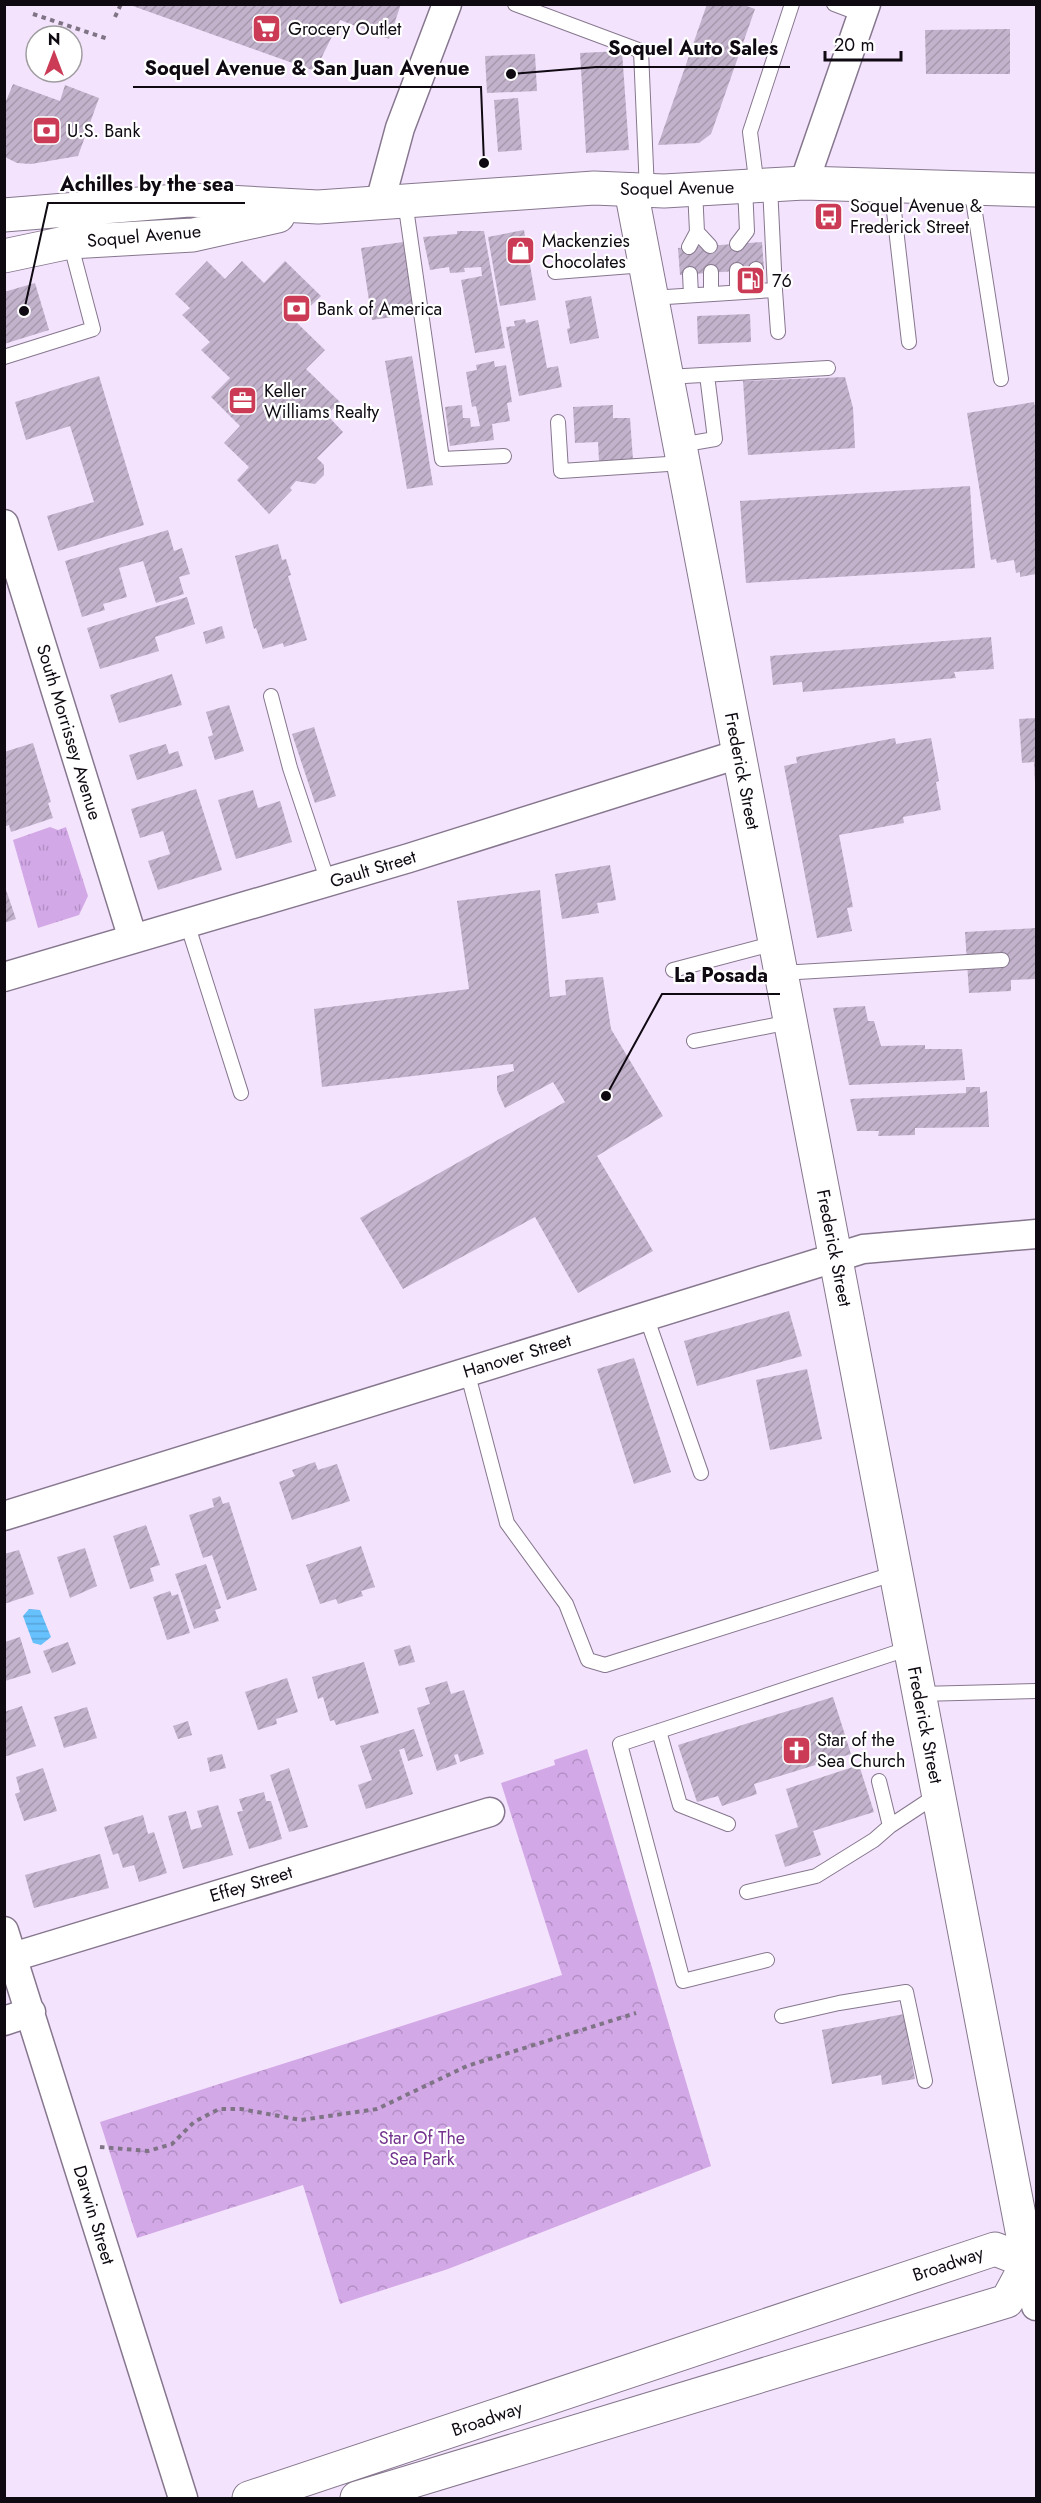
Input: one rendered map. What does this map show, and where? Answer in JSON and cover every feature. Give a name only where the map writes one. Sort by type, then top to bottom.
[{"type":"main road","name":"Soquel Avenue","points":[[4,215],[189,200],[318,207],[594,188],[695,189],[804,183],[1036,190]]},
{"type":"main road","name":"Frederick Street","points":[[639,190],[645,265],[651,298],[1028,2262]]},
{"type":"main road","points":[[4,191],[50,210]]},
{"type":"main road","name":"Soquel Avenue","points":[[4,256],[70,242],[193,235],[318,207]]},
{"type":"main road","name":"Broadway","points":[[249,2499],[995,2249],[1028,2262],[1006,2301],[357,2499]]},
{"type":"street","points":[[392,201],[400,128],[447,4]]},
{"type":"street","points":[[804,183],[864,10]]},
{"type":"street","name":"South Morrissey Avenue","points":[[4,524],[134,939]]},
{"type":"street","name":"Gault Street","points":[[4,977],[328,882],[739,754]]},
{"type":"street","name":"Hanover Street","points":[[4,1516],[836,1257],[875,1247],[1036,1234]]},
{"type":"street","name":"Effey Street","points":[[9,1944],[490,1812]]},
{"type":"street","name":"Darwin Street","points":[[9,1944],[18,2016],[183,2499]]},
{"type":"street","name":"Frederick Street","points":[[1028,2262],[1036,2306]]},
{"type":"lane","points":[[515,4],[641,51],[639,190]]},
{"type":"lane","points":[[778,332],[775,290],[750,132],[792,4]]},
{"type":"lane","points":[[834,4],[864,10]]},
{"type":"lane","points":[[891,185],[909,342]]},
{"type":"lane","points":[[737,244],[747,231],[757,187]]},
{"type":"lane","points":[[971,187],[1001,379]]},
{"type":"lane","points":[[689,248],[697,232],[695,189]]},
{"type":"lane","points":[[392,201],[442,459],[504,456]]},
{"type":"lane","points":[[747,231],[756,242]]},
{"type":"lane","points":[[697,232],[710,246]]},
{"type":"lane","points":[[4,357],[93,329],[70,242]]},
{"type":"lane","points":[[555,272],[645,265]]},
{"type":"lane","points":[[756,269],[757,291]]},
{"type":"lane","points":[[737,270],[737,292]]},
{"type":"lane","points":[[711,272],[711,294]]},
{"type":"lane","points":[[690,274],[691,295]]},
{"type":"lane","points":[[651,298],[775,290]]},
{"type":"lane","points":[[666,377],[828,368]]},
{"type":"lane","points":[[558,422],[561,471],[681,454],[715,439],[707,375]]},
{"type":"lane","points":[[271,696],[290,768],[328,882]]},
{"type":"lane","points":[[187,923],[241,1092]]},
{"type":"lane","points":[[673,970],[778,958],[1002,960]]},
{"type":"lane","points":[[694,1041],[790,1022]]},
{"type":"lane","points":[[645,1316],[701,1473]]},
{"type":"lane","points":[[467,1371],[507,1523],[566,1604],[588,1660],[604,1665],[896,1573]]},
{"type":"lane","points":[[767,1960],[683,1982],[620,1744],[910,1648]]},
{"type":"lane","points":[[919,1694],[1036,1691]]},
{"type":"lane","points":[[659,1731],[680,1805],[728,1824]]},
{"type":"lane","points":[[879,1781],[890,1826]]},
{"type":"lane","points":[[747,1892],[816,1876],[874,1840],[890,1826],[938,1794]]},
{"type":"lane","points":[[782,2016],[839,2002],[906,1992],[925,2081]]},
{"type":"path","points":[[115,17],[121,4]]},
{"type":"path","points":[[33,14],[108,39]]},
{"type":"path","points":[[97,2147],[148,2151],[172,2144],[194,2122],[219,2109],[241,2109],[301,2120],[377,2109],[467,2066],[636,2013]]},
{"type":"green space","points":[[50,827],[58,830],[66,827],[88,896],[79,915],[38,928],[13,840]]},
{"type":"green space","name":"Star Of The Sea Park","points":[[587,1749],[711,2166],[448,2269],[340,2304],[303,2185],[137,2238],[100,2122],[562,1975],[501,1783],[555,1765],[554,1760]]},
{"type":"water","points":[[29,1609],[40,1610],[51,1637],[41,1645],[33,1643],[23,1616]]},
{"type":"building","name":"Grocery Outlet","points":[[401,4],[389,39],[340,20],[315,71],[130,5]]},
{"type":"building","points":[[707,4],[741,4],[755,9],[711,134],[699,143],[658,145]]},
{"type":"building","points":[[1010,29],[1010,74],[926,74],[925,30]]},
{"type":"building","points":[[622,51],[629,150],[586,153],[580,53]]},
{"type":"building","points":[[535,54],[537,91],[487,93],[485,56]]},
{"type":"building","name":"U.S. Bank","points":[[13,84],[60,101],[65,85],[99,98],[78,156],[31,164],[17,163],[4,156],[4,106]]},
{"type":"building","points":[[518,98],[522,150],[498,152],[494,100]]},
{"type":"building","points":[[524,230],[536,300],[500,306],[488,237]]},
{"type":"building","points":[[457,231],[484,231],[505,348],[475,353],[461,280],[482,276],[481,267],[464,268],[465,272],[450,273],[449,267],[430,270],[423,237],[457,234]]},
{"type":"building","points":[[403,242],[414,314],[372,320],[361,248]]},
{"type":"building","points":[[762,242],[764,269],[680,275],[678,248]]},
{"type":"building","points":[[207,261],[225,279],[242,261],[264,283],[285,261],[321,296],[295,321],[325,350],[306,369],[340,402],[327,415],[343,432],[317,458],[324,465],[324,475],[315,484],[296,481],[290,488],[292,490],[269,514],[237,480],[249,467],[224,443],[240,426],[211,397],[230,378],[201,350],[210,342],[182,315],[190,308],[175,294]]},
{"type":"building","points":[[35,283],[49,330],[4,344],[4,292]]},
{"type":"building","points":[[591,296],[599,338],[570,344],[567,329],[570,328],[565,301]]},
{"type":"building","points":[[750,314],[751,342],[698,344],[697,316]]},
{"type":"building","points":[[525,319],[526,323],[538,320],[547,368],[558,366],[562,387],[519,396],[506,327],[515,326],[514,321]]},
{"type":"building","points":[[412,356],[433,485],[407,489],[385,361]]},
{"type":"building","points":[[494,361],[495,367],[506,365],[512,402],[507,403],[510,421],[492,424],[494,440],[450,446],[445,407],[462,405],[463,418],[470,418],[471,427],[480,426],[476,406],[472,407],[466,372],[477,370],[476,365]]},
{"type":"building","points":[[99,376],[144,525],[58,551],[47,516],[94,502],[70,426],[26,440],[15,402]]},
{"type":"building","points":[[845,377],[853,408],[855,448],[748,455],[743,381]]},
{"type":"building","points":[[1034,402],[1036,407],[1036,574],[1020,577],[1020,572],[1016,573],[1014,560],[997,563],[996,559],[991,560],[967,413]]},
{"type":"building","points":[[613,405],[613,418],[630,418],[633,460],[599,461],[598,442],[575,443],[573,407]]},
{"type":"building","points":[[970,486],[975,568],[746,583],[740,501]]},
{"type":"building","points":[[168,530],[174,551],[182,548],[190,574],[179,577],[184,594],[156,603],[143,561],[119,568],[127,597],[103,604],[105,610],[82,617],[65,561]]},
{"type":"building","points":[[278,544],[282,560],[286,559],[291,575],[288,576],[307,640],[284,647],[283,643],[263,649],[256,628],[254,629],[235,556]]},
{"type":"building","points":[[187,597],[195,624],[155,637],[159,651],[100,669],[87,628]]},
{"type":"building","points":[[222,626],[225,638],[206,644],[203,632]]},
{"type":"building","points":[[991,637],[994,669],[954,672],[956,678],[803,692],[802,682],[773,685],[770,656]]},
{"type":"building","points":[[172,674],[182,705],[119,723],[110,695]]},
{"type":"building","points":[[229,705],[244,751],[215,760],[208,737],[213,735],[206,712]]},
{"type":"building","points":[[1036,718],[1035,783],[1034,762],[1022,763],[1019,719]]},
{"type":"building","points":[[314,727],[336,796],[315,803],[292,734]]},
{"type":"building","points":[[895,738],[896,744],[931,738],[939,781],[936,782],[941,810],[903,817],[904,823],[839,835],[853,907],[847,908],[852,931],[817,938],[784,766],[797,763],[796,757]]},
{"type":"building","points":[[33,743],[51,802],[48,803],[53,818],[11,832],[9,825],[4,827],[4,752]]},
{"type":"building","points":[[166,744],[169,754],[178,751],[183,766],[137,780],[129,755]]},
{"type":"building","points":[[196,789],[222,870],[158,890],[148,861],[170,854],[163,831],[140,838],[131,809]]},
{"type":"building","points":[[253,790],[258,808],[280,801],[292,842],[236,859],[218,800]]},
{"type":"building","points":[[610,865],[616,900],[597,903],[599,913],[562,919],[555,874]]},
{"type":"building","points":[[4,884],[16,919],[4,923]]},
{"type":"building","points":[[540,890],[550,997],[566,995],[565,980],[603,977],[611,1029],[663,1116],[597,1156],[653,1251],[578,1293],[535,1217],[403,1289],[360,1218],[565,1102],[553,1082],[505,1108],[497,1090],[497,1076],[514,1071],[513,1064],[322,1087],[314,1009],[469,989],[457,901]]},
{"type":"building","points":[[1036,928],[1036,979],[1011,980],[1011,991],[969,993],[965,932]]},
{"type":"building","points":[[865,1006],[868,1021],[874,1021],[881,1046],[925,1045],[925,1049],[962,1049],[965,1080],[849,1085],[833,1008]]},
{"type":"building","points":[[966,1087],[980,1087],[980,1093],[987,1091],[989,1127],[915,1128],[915,1135],[878,1136],[879,1131],[857,1131],[850,1099],[966,1093]]},
{"type":"building","points":[[789,1311],[802,1356],[697,1386],[684,1341]]},
{"type":"building","points":[[634,1358],[671,1472],[634,1484],[597,1369]]},
{"type":"building","points":[[807,1369],[822,1439],[770,1450],[756,1380]]},
{"type":"building","points":[[315,1462],[318,1470],[337,1464],[350,1501],[292,1520],[279,1482],[295,1476],[292,1470]]},
{"type":"building","points":[[220,1496],[223,1504],[229,1502],[257,1590],[227,1600],[212,1555],[203,1558],[189,1515],[214,1507],[212,1499]]},
{"type":"building","points":[[146,1525],[160,1565],[150,1568],[154,1581],[130,1589],[113,1536]]},
{"type":"building","points":[[361,1546],[375,1587],[361,1591],[363,1596],[338,1604],[336,1599],[320,1604],[306,1565]]},
{"type":"building","points":[[85,1548],[97,1586],[70,1598],[57,1557]]},
{"type":"building","points":[[19,1550],[34,1594],[4,1604],[4,1554]]},
{"type":"building","points":[[206,1564],[221,1608],[215,1610],[219,1621],[194,1629],[175,1574]]},
{"type":"building","points":[[170,1591],[172,1596],[178,1594],[190,1633],[167,1640],[153,1597]]},
{"type":"building","points":[[20,1637],[31,1673],[5,1681],[5,1642]]},
{"type":"building","points":[[68,1642],[76,1664],[52,1673],[43,1651]]},
{"type":"building","points":[[410,1645],[415,1662],[399,1666],[394,1650]]},
{"type":"building","points":[[364,1662],[379,1713],[336,1725],[334,1720],[330,1721],[323,1697],[318,1699],[312,1677]]},
{"type":"building","points":[[287,1678],[298,1712],[276,1719],[277,1724],[258,1730],[245,1692]]},
{"type":"building","points":[[447,1681],[451,1694],[464,1690],[484,1754],[460,1762],[458,1754],[454,1755],[457,1764],[437,1771],[417,1708],[430,1704],[425,1688]]},
{"type":"building","points":[[833,1697],[851,1754],[754,1784],[757,1794],[722,1806],[718,1796],[697,1802],[678,1745]]},
{"type":"building","points":[[22,1706],[36,1746],[4,1757],[4,1712]]},
{"type":"building","points":[[87,1707],[97,1738],[64,1748],[54,1717]]},
{"type":"building","points":[[188,1721],[192,1735],[178,1739],[173,1726]]},
{"type":"building","points":[[414,1729],[423,1756],[408,1761],[404,1748],[399,1750],[413,1794],[366,1809],[358,1785],[372,1780],[360,1746]]},
{"type":"building","points":[[222,1754],[226,1768],[210,1772],[207,1758]]},
{"type":"building","points":[[859,1765],[874,1812],[813,1831],[821,1855],[785,1867],[775,1835],[798,1827],[786,1789]]},
{"type":"building","points":[[43,1768],[57,1811],[24,1821],[15,1794],[20,1792],[16,1777]]},
{"type":"building","points":[[289,1768],[308,1827],[289,1832],[270,1775]]},
{"type":"building","points":[[264,1792],[266,1801],[271,1801],[282,1839],[249,1849],[237,1812],[243,1811],[239,1799]]},
{"type":"building","points":[[218,1805],[233,1855],[183,1869],[168,1816],[186,1811],[191,1830],[202,1827],[197,1811]]},
{"type":"building","points":[[143,1815],[148,1834],[154,1832],[167,1873],[139,1882],[134,1865],[123,1868],[118,1853],[113,1855],[104,1827]]},
{"type":"building","points":[[100,1854],[109,1888],[34,1908],[25,1875]]},
{"type":"building","points":[[904,2014],[915,2079],[882,2085],[881,2075],[832,2084],[822,2030]]},
{"type":"place","name":"Grocery Outlet","points":[[267,29]]},
{"type":"place","name":"Soquel Auto Sales","points":[[511,74]]},
{"type":"place","name":"U.S. Bank","points":[[46,131]]},
{"type":"place","name":"Soquel Avenue & San Juan Avenue","points":[[484,163]]},
{"type":"place","name":"Soquel Avenue & Frederick Street","points":[[829,216]]},
{"type":"place","name":"Mackenzies Chocolates","points":[[521,251]]},
{"type":"place","name":"76","points":[[751,281]]},
{"type":"place","name":"Bank of America","points":[[296,309]]},
{"type":"place","name":"Achilles by the sea","points":[[24,311]]},
{"type":"place","name":"Keller Williams Realty","points":[[243,401]]},
{"type":"place","name":"La Posada","points":[[606,1096]]},
{"type":"place","name":"Star of the Sea Church","points":[[796,1750]]}]
